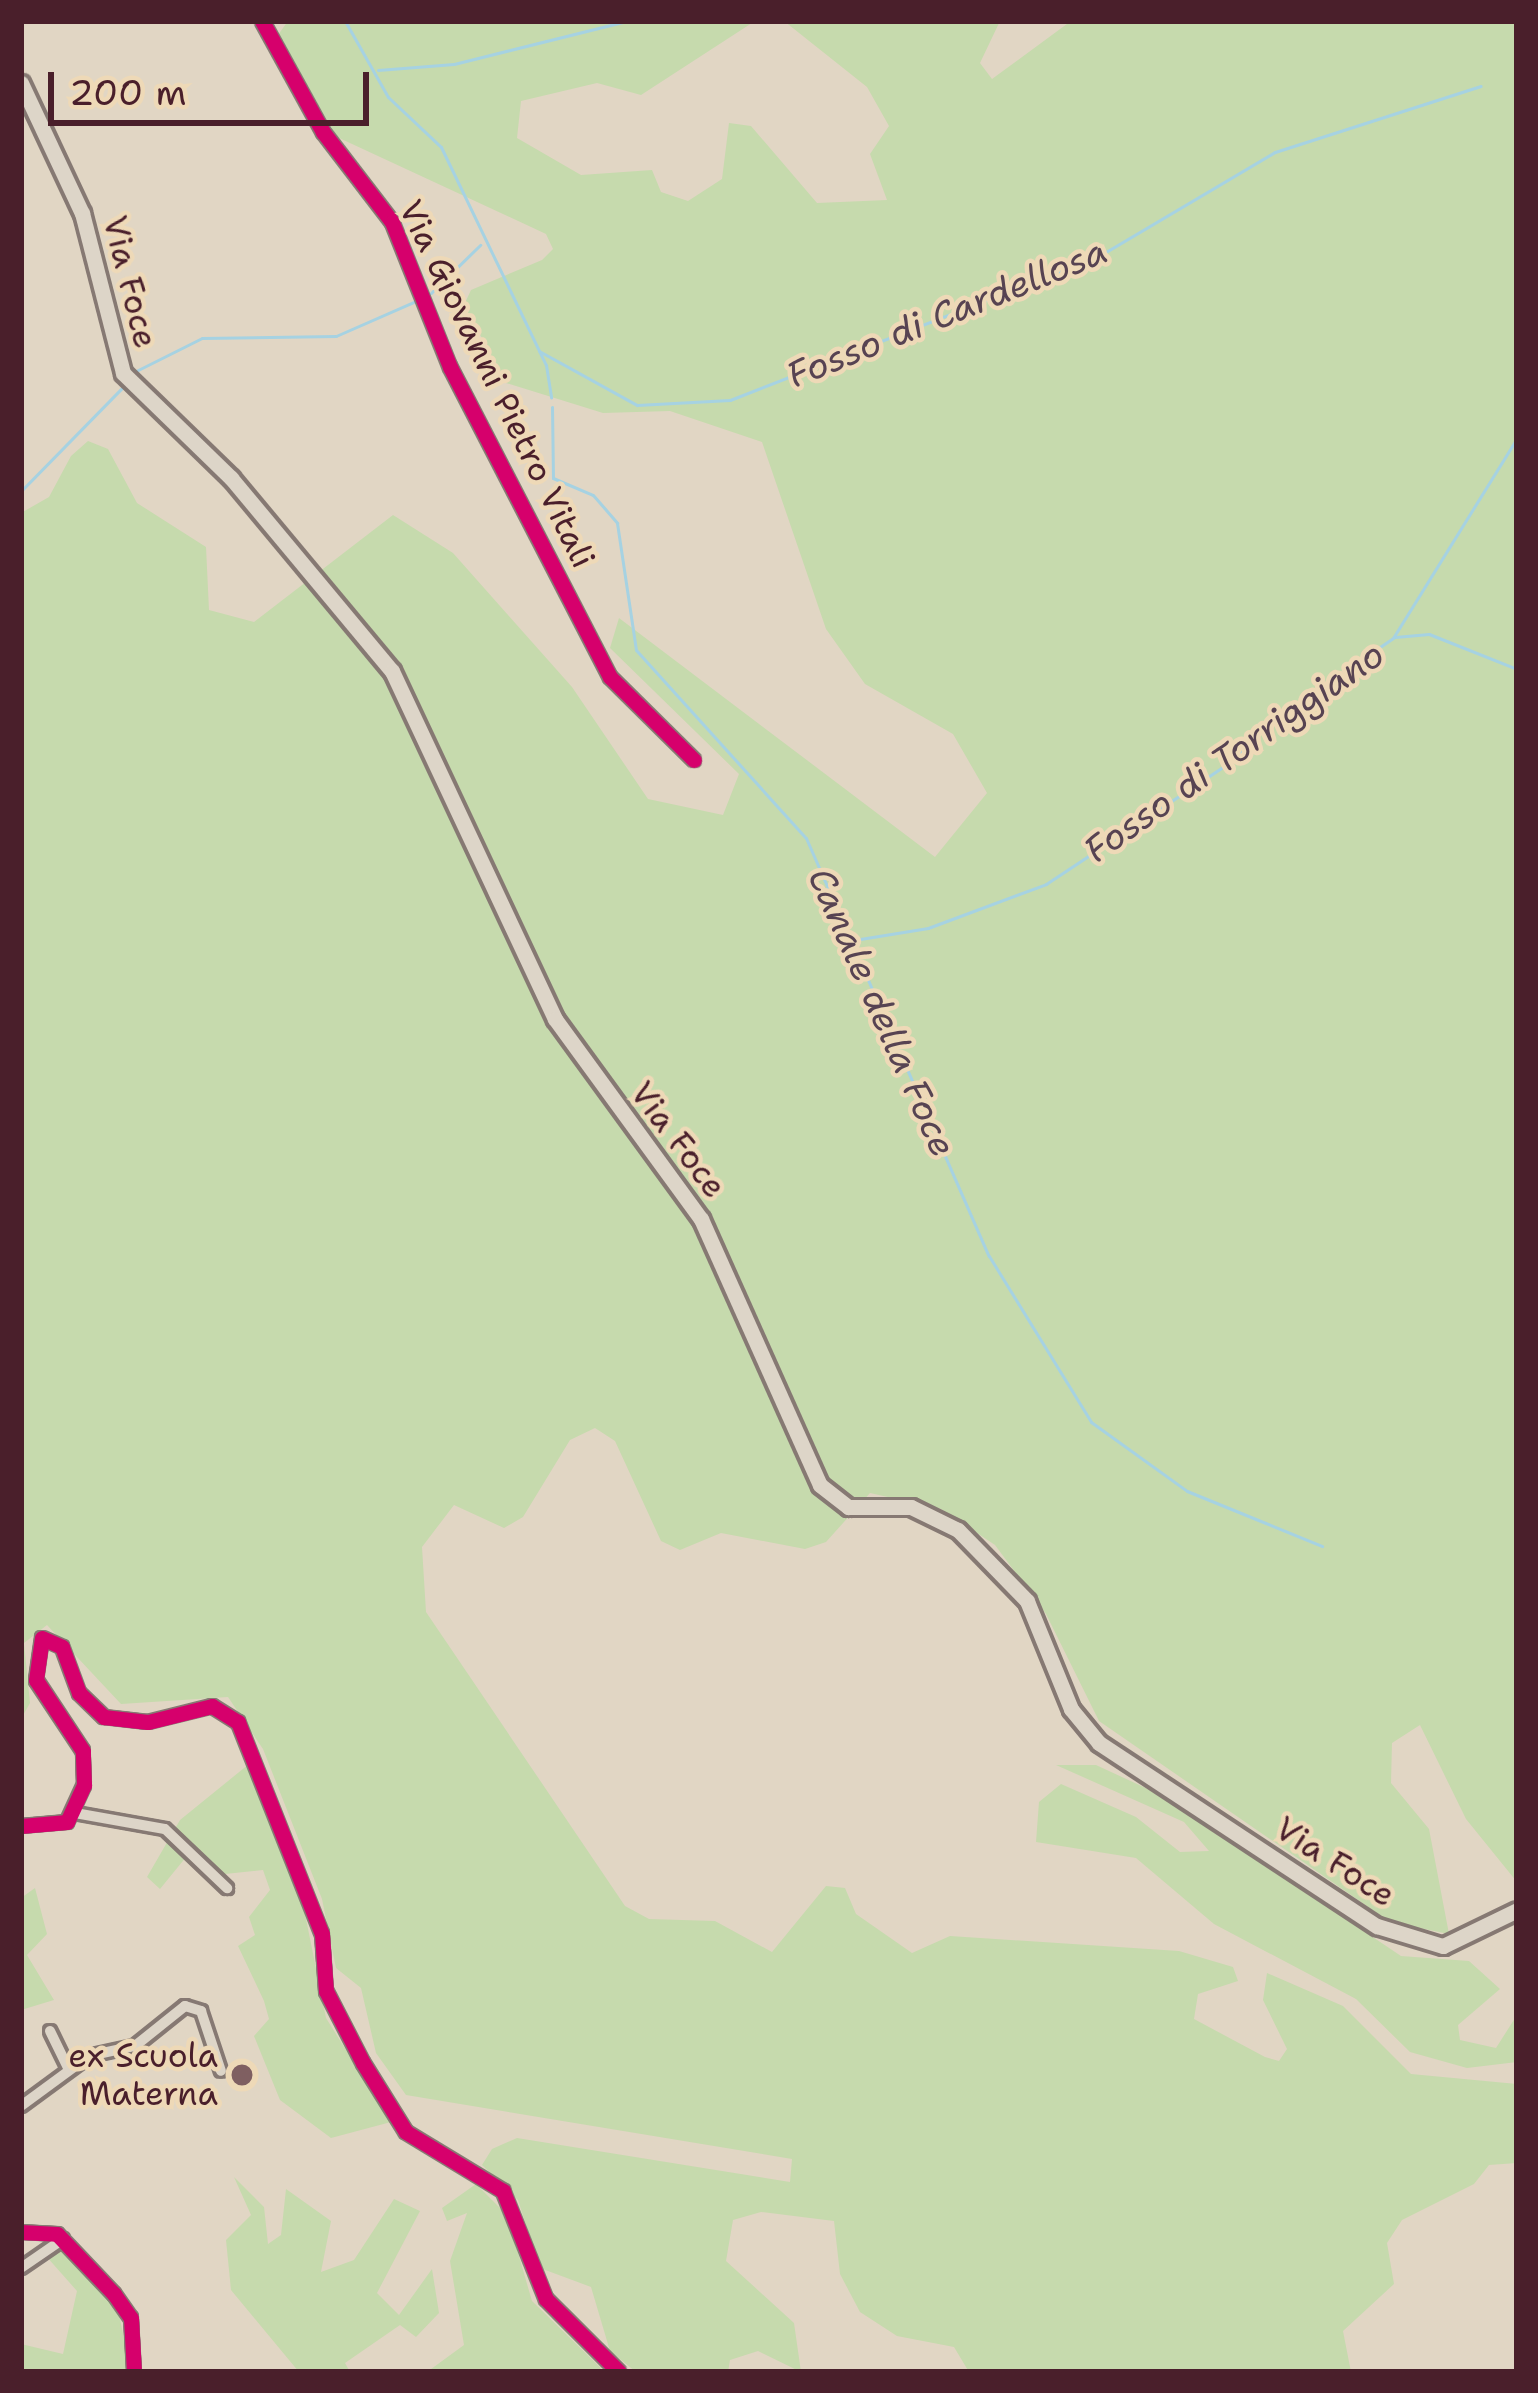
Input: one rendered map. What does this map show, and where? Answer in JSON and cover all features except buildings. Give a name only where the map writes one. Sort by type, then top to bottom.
[{"type":"main road","name":"Via Foce","points":[[21,83],[82,213],[123,373],[231,478],[392,670],[555,1019],[701,1219],[820,1485],[848,1507],[911,1507],[958,1530],[1027,1601],[1071,1709],[1099,1743],[1377,1926],[1443,1946],[1517,1910]]},
{"type":"street","name":"Via Giovanni Pietro Vitali","points":[[262,21],[323,132],[392,222],[450,368],[610,677],[694,760]]},
{"type":"street","points":[[21,1826],[57,1829],[75,1813],[86,1762],[43,1700],[35,1641],[62,1647],[80,1693],[104,1717],[148,1722],[212,1706],[238,1722],[322,1934],[326,1991],[363,2063],[406,2132],[503,2192],[546,2299],[619,2372]]},
{"type":"street","points":[[75,1813],[165,1829],[226,1888]]},
{"type":"street","points":[[21,2106],[69,2070],[135,2046],[159,2019],[194,2005],[221,2071]]},
{"type":"street","points":[[50,2030],[69,2070]]},
{"type":"street","points":[[21,2232],[63,2239],[130,2318],[134,2372]]},
{"type":"street","points":[[21,2268],[63,2239]]},
{"type":"green space","points":[[288,21],[755,21],[641,95],[597,83],[521,101],[517,138],[581,175],[652,170],[661,192],[688,201],[722,179],[729,123],[751,126],[817,203],[887,200],[870,154],[889,126],[867,87],[784,21],[1000,21],[980,63],[992,79],[1071,21],[1517,21],[1517,1882],[1466,1819],[1420,1725],[1392,1743],[1391,1783],[1429,1829],[1449,1934],[1390,1922],[1099,1721],[1046,1614],[995,1545],[941,1509],[870,1493],[826,1542],[805,1549],[721,1533],[680,1550],[661,1541],[615,1441],[595,1428],[570,1440],[523,1517],[504,1528],[454,1505],[422,1547],[426,1612],[625,1906],[649,1919],[715,1921],[772,1952],[826,1886],[845,1888],[856,1914],[912,1953],[950,1936],[1179,1951],[1233,1967],[1238,1981],[1198,1994],[1194,2019],[1265,2057],[1279,2061],[1287,2049],[1263,2000],[1267,1973],[1343,2006],[1411,2074],[1517,2084],[1517,2163],[1489,2165],[1474,2184],[1402,2220],[1387,2243],[1394,2284],[1343,2331],[1351,2372],[969,2372],[954,2347],[897,2336],[860,2312],[840,2274],[834,2221],[761,2212],[733,2220],[726,2261],[794,2323],[801,2372],[758,2351],[730,2360],[728,2372],[636,2372],[610,2351],[591,2287],[540,2268],[518,2200],[482,2165],[492,2149],[517,2138],[790,2182],[792,2159],[406,2095],[376,2053],[361,1988],[336,1968],[322,1899],[263,1749],[228,1697],[121,1704],[47,1625],[24,1643],[30,1703],[21,1719],[21,513],[49,497],[71,456],[88,441],[108,449],[137,503],[206,547],[209,610],[254,622],[393,515],[453,553],[572,687],[648,799],[723,815],[739,774],[610,648],[619,618],[935,857],[987,793],[953,734],[865,684],[826,629],[762,442],[670,411],[603,413],[506,383],[464,305],[471,290],[542,260],[553,249],[546,234],[337,137],[278,35]]},
{"type":"green space","points":[[249,1764],[301,1894],[326,2018],[391,2122],[331,2138],[280,2100],[254,2036],[269,2019],[238,1946],[255,1935],[249,1917],[270,1890],[263,1870],[225,1874],[191,1851],[160,1889],[147,1877],[180,1820]]},
{"type":"green space","points":[[1056,1765],[1096,1765],[1163,1796],[1401,1956],[1469,1961],[1500,1989],[1458,2025],[1460,2040],[1496,2048],[1517,2015],[1517,2062],[1467,2068],[1410,2052],[1356,1999],[1214,1924],[1136,1858],[1036,1842],[1039,1802],[1061,1784],[1136,1817],[1180,1852],[1209,1851],[1184,1822]]},
{"type":"green space","points":[[35,1888],[47,1934],[27,1955],[54,2000],[21,2010],[21,1898]]},
{"type":"green space","points":[[234,2177],[264,2207],[268,2244],[281,2235],[286,2189],[331,2221],[321,2272],[354,2260],[394,2199],[420,2211],[377,2293],[399,2315],[432,2269],[439,2313],[416,2337],[400,2325],[345,2363],[350,2372],[299,2372],[231,2290],[226,2240],[251,2215]]},
{"type":"green space","points":[[476,2184],[507,2215],[532,2301],[605,2372],[427,2372],[464,2345],[450,2261],[467,2213],[447,2221],[442,2208]]},
{"type":"green space","points":[[64,2244],[116,2300],[131,2372],[21,2372],[21,2344],[63,2354],[77,2291],[46,2256]]},
{"type":"waterway","name":"Canale della Foce","points":[[345,21],[388,97],[441,147],[546,365],[551,398]]},
{"type":"waterway","points":[[378,70],[454,64],[627,21]]},
{"type":"waterway","name":"Fosso di Cardellosa","points":[[539,351],[637,405],[730,400],[1099,256],[1275,152],[1481,86]]},
{"type":"waterway","points":[[431,293],[480,245]]},
{"type":"waterway","points":[[134,372],[202,338],[336,336],[414,302]]},
{"type":"waterway","points":[[21,491],[122,388]]},
{"type":"waterway","name":"Canale della Foce","points":[[552,407],[553,478],[593,495],[617,523],[636,650],[806,838],[989,1256],[1091,1422],[1187,1491],[1322,1546]]},
{"type":"waterway","name":"Fosso di Torriggiano","points":[[854,940],[928,928],[1046,884],[1235,759],[1266,725],[1393,638],[1517,438]]},
{"type":"waterway","points":[[1395,637],[1429,634],[1517,669]]},
{"type":"cycle path","points":[[262,21],[323,132],[392,222],[450,367],[610,677],[694,760]]},
{"type":"cycle path","points":[[21,1826],[67,1822],[84,1785],[83,1751],[36,1680],[42,1638],[62,1647],[79,1693],[104,1717],[148,1722],[212,1706],[238,1722],[322,1934],[326,1991],[363,2063],[406,2132],[503,2191],[546,2299],[619,2372]]},
{"type":"cycle path","points":[[21,2232],[57,2234],[114,2294],[131,2318],[134,2372]]},
{"type":"place","name":"ex Scuola Materna","points":[[242,2075]]}]
